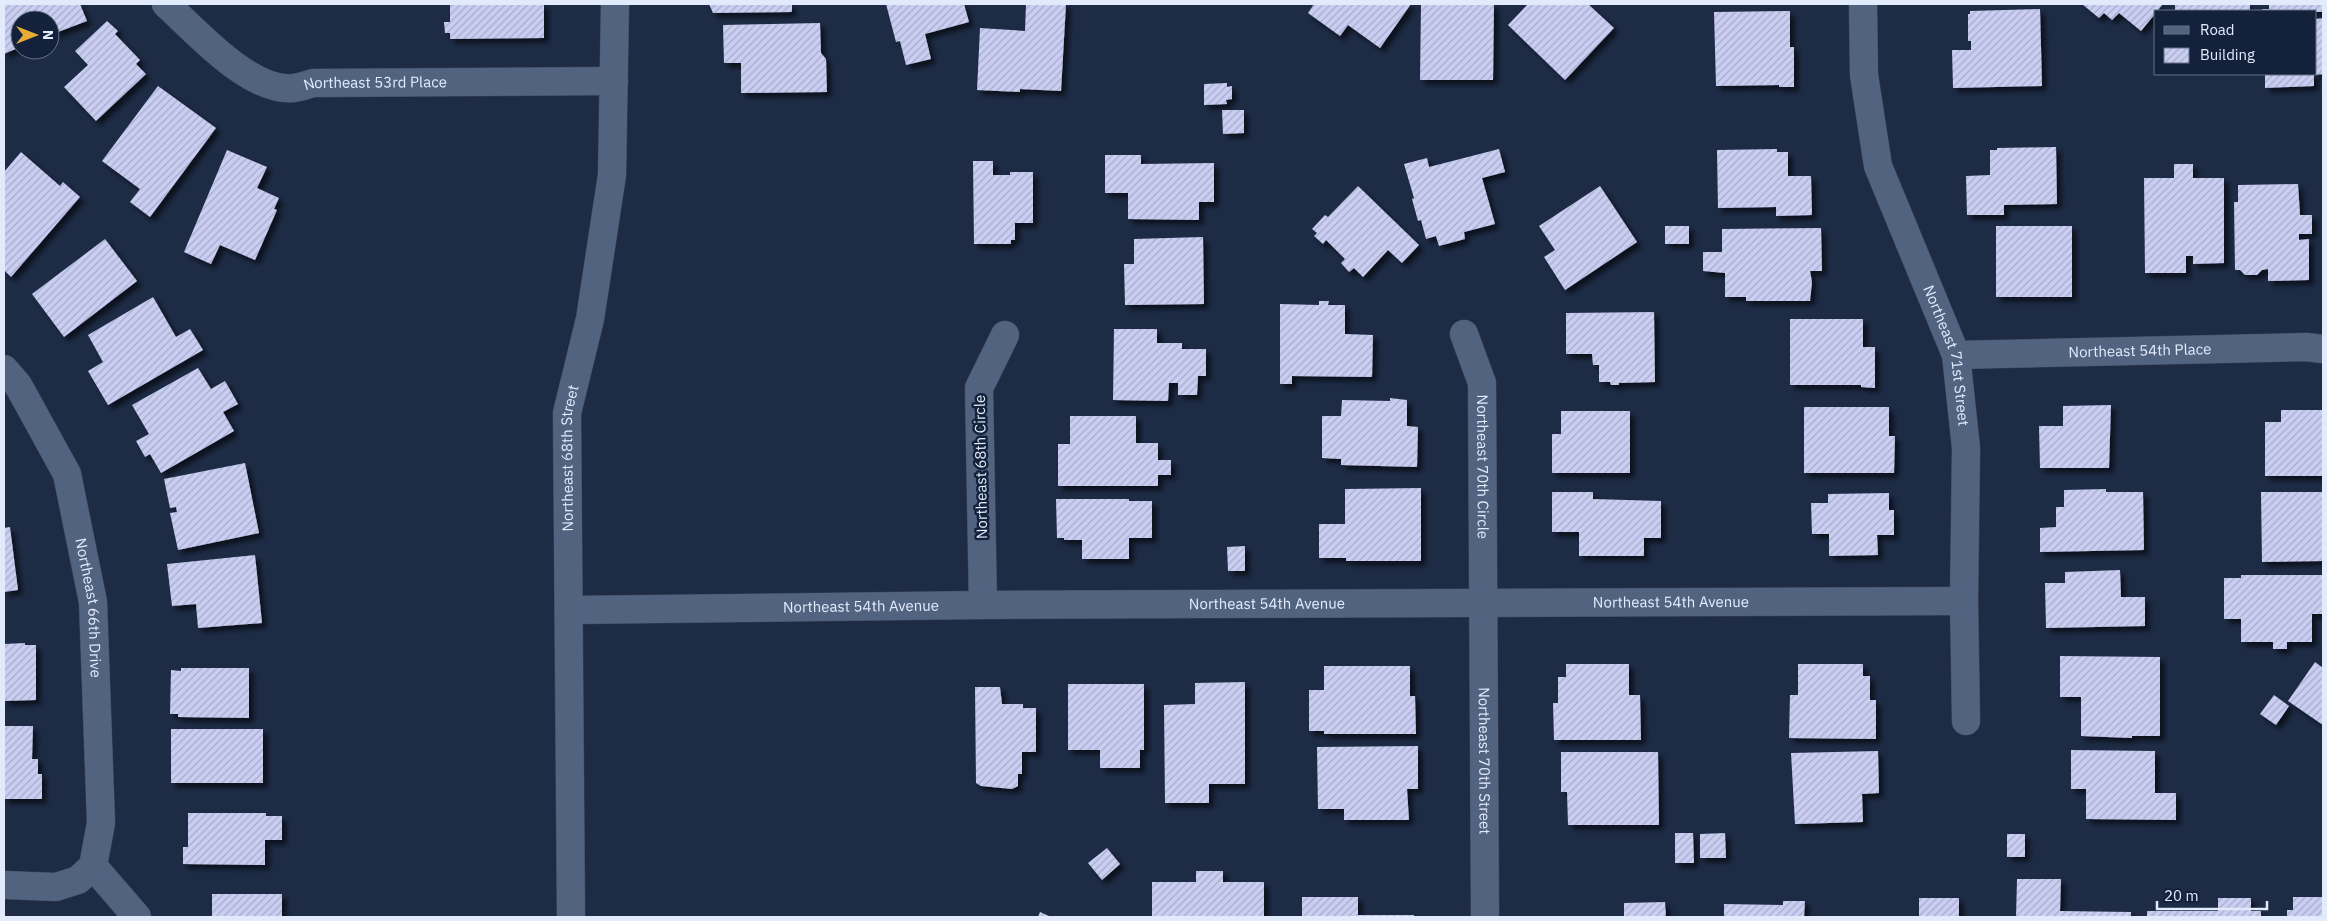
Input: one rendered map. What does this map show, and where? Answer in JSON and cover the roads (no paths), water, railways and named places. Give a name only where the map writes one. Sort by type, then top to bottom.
[{"type":"street","name":"Northeast 53rd Place","points":[[166,4],[234,67],[268,84],[293,88],[313,83],[614,81]]},
{"type":"street","name":"Northeast 68th Street","points":[[571,917],[567,413],[590,319],[612,175],[615,4]]},
{"type":"street","name":"Northeast 71st Street","points":[[1863,4],[1864,75],[1878,166],[1956,355],[1966,448],[1964,601],[1966,721]]},
{"type":"street","name":"Northeast 70th Circle","points":[[1464,334],[1482,383],[1482,603]]},
{"type":"street","name":"Northeast 68th Circle","points":[[983,605],[979,388],[1005,336]]},
{"type":"street","name":"Northeast 54th Place","points":[[1956,355],[2306,347],[2323,349]]},
{"type":"street","name":"Northeast 66th Drive","points":[[4,369],[18,385],[67,474],[93,602],[101,823],[93,866]]},
{"type":"street","name":"Northeast 54th Avenue","points":[[569,610],[983,605],[1964,601]]},
{"type":"street","name":"Northeast 70th Street","points":[[1482,603],[1484,917]]},
{"type":"street","points":[[4,885],[56,887],[78,880],[93,866],[137,917]]}]
